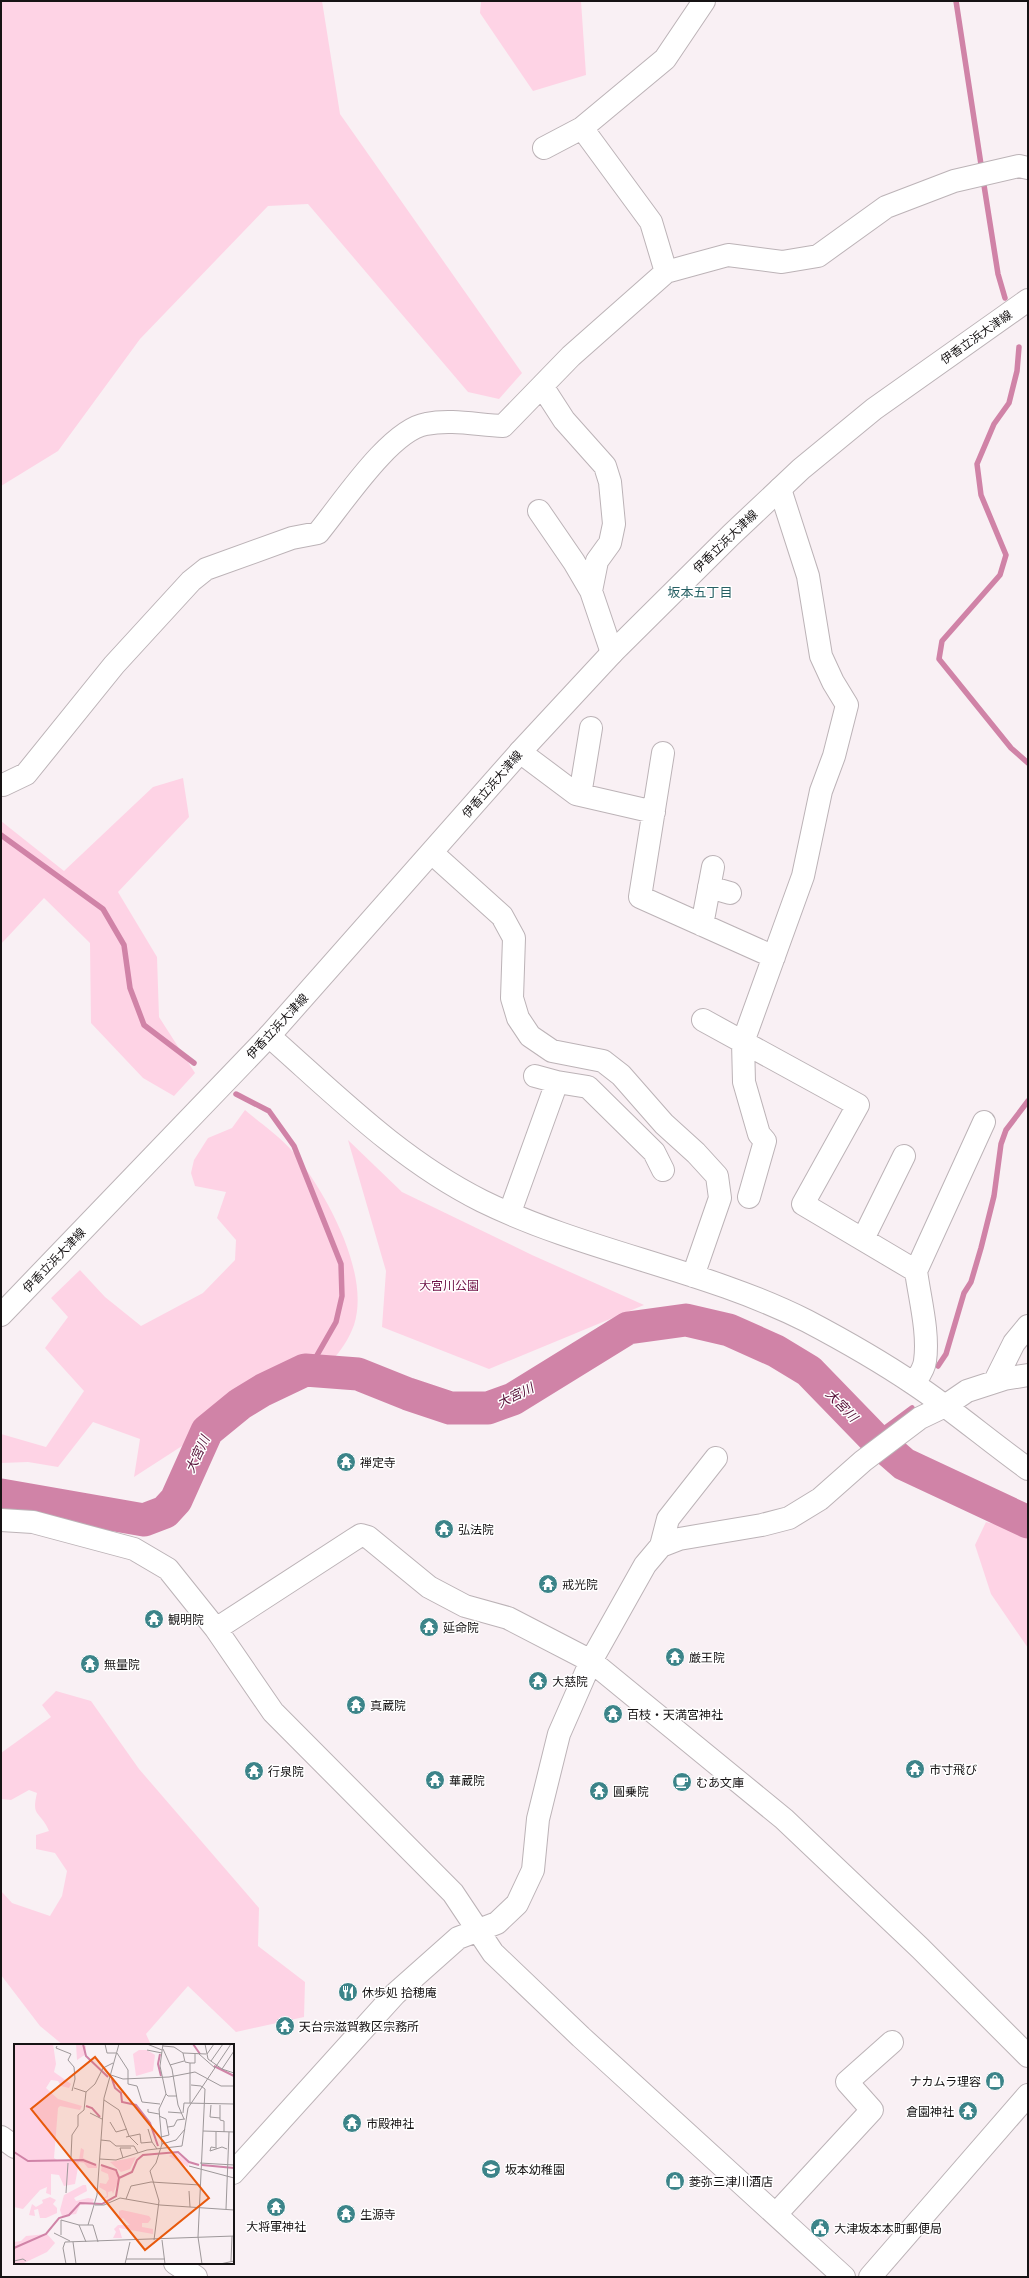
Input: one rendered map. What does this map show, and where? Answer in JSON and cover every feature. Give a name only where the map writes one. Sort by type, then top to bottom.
[{"type":"street","points":[[544,148],[582,128],[665,59],[704,1]]},
{"type":"street","points":[[582,128],[651,222],[666,272]]},
{"type":"street","points":[[3,785],[26,774],[114,665],[191,580],[206,569],[292,538],[318,533],[381,454],[402,434],[424,424],[439,422],[503,426],[571,356],[666,272],[728,255],[782,262],[818,256],[886,208],[954,181],[1023,167]]},
{"type":"street","name":"伊香立浜大津線","points":[[1,1315],[269,1036],[520,752],[612,653],[780,489],[874,409],[1015,309]]},
{"type":"street","points":[[542,386],[564,420],[605,466],[610,482],[614,524],[610,542],[597,562],[591,590]]},
{"type":"street","points":[[749,1196],[765,1141],[759,1134],[744,1082],[743,1042],[803,876],[821,792],[834,756],[847,705],[833,682],[821,656],[808,576],[780,489]]},
{"type":"street","points":[[539,511],[591,590],[612,653]]},
{"type":"street","points":[[580,795],[591,728]]},
{"type":"street","points":[[520,752],[576,794],[654,812]]},
{"type":"street","points":[[663,753],[640,897],[774,957]]},
{"type":"street","points":[[432,853],[502,916],[512,932],[514,938],[512,998],[518,1018],[530,1036],[552,1052],[603,1061],[621,1075],[664,1124],[696,1153],[717,1176],[720,1198],[694,1276]]},
{"type":"street","points":[[702,924],[711,877],[730,893]]},
{"type":"street","points":[[703,1020],[858,1105],[803,1204],[916,1271]]},
{"type":"street","points":[[269,1036],[367,1124],[420,1166],[483,1201],[550,1229],[752,1296],[807,1321],[914,1384],[1028,1469]]},
{"type":"street","points":[[534,1076],[557,1082],[588,1087],[654,1152],[663,1170]]},
{"type":"street","points":[[510,1212],[557,1082]]},
{"type":"street","points":[[914,1384],[923,1369],[925,1361],[925,1338],[916,1271],[984,1122]]},
{"type":"street","points":[[863,1239],[904,1156]]},
{"type":"street","points":[[995,1381],[1014,1343],[1028,1326]]},
{"type":"street","points":[[661,1546],[679,1539],[762,1525],[789,1518],[820,1499],[863,1461],[920,1418],[945,1406],[967,1391],[995,1381],[1028,1376]]},
{"type":"street","points":[[234,2172],[395,1994],[458,1938],[498,1923],[517,1904],[533,1870],[538,1819],[559,1734],[591,1661],[645,1565],[661,1546],[668,1519],[716,1458]]},
{"type":"street","points":[[1,1520],[33,1522],[134,1549],[168,1569],[216,1629],[273,1712],[453,1893],[493,1953],[581,2038],[844,2277]]},
{"type":"street","points":[[216,1629],[361,1535],[368,1537],[396,1558],[429,1587],[465,1606],[508,1618],[591,1661],[784,1819],[920,1948],[1028,2056]]},
{"type":"street","points":[[776,2214],[872,2110],[847,2082],[892,2042]]},
{"type":"street","points":[[870,2277],[1028,2095]]},
{"type":"street","points":[[1,2137],[14,2146]]},
{"type":"street","points":[[176,2264],[196,2277]]},
{"type":"green space","points":[[1,1],[322,1],[340,114],[522,373],[499,399],[468,392],[308,204],[268,206],[140,339],[58,451],[1,486]]},
{"type":"green space","points":[[481,1],[581,1],[586,75],[533,91],[480,13]]},
{"type":"green space","points":[[183,778],[189,817],[118,892],[157,957],[159,1017],[195,1073],[174,1096],[143,1078],[91,1023],[90,943],[44,898],[1,944],[1,821],[64,871],[153,787]]},
{"type":"green space","points":[[245,1110],[288,1146],[306,1168],[331,1210],[342,1234],[351,1258],[356,1282],[358,1304],[354,1325],[342,1348],[332,1361],[305,1361],[260,1382],[182,1446],[134,1477],[140,1439],[93,1422],[58,1467],[28,1462],[1,1463],[1,1434],[46,1447],[84,1391],[45,1348],[68,1317],[51,1298],[80,1270],[105,1297],[141,1326],[203,1293],[235,1260],[236,1240],[217,1218],[226,1192],[195,1186],[191,1173],[194,1160],[208,1138],[232,1128]]},
{"type":"green space","name":"大宮川公園","points":[[348,1140],[402,1192],[532,1255],[644,1305],[489,1369],[382,1327],[386,1271]]},
{"type":"green space","points":[[986,1522],[1014,1529],[1028,1539],[1028,1648],[991,1594],[975,1545]]},
{"type":"green space","points":[[56,1691],[91,1701],[139,1769],[259,1908],[258,1946],[305,1982],[304,2017],[236,2032],[188,1986],[146,2034],[151,2044],[62,2044],[40,2026],[1,1975],[1,1891],[12,1903],[50,1916],[62,1896],[67,1871],[55,1853],[36,1849],[36,1835],[49,1831],[46,1824],[37,1814],[35,1801],[37,1793],[29,1790],[11,1800],[1,1799],[1,1753],[51,1717],[42,1705]]},
{"type":"waterway","points":[[956,1],[982,171]]},
{"type":"waterway","points":[[983,179],[998,274],[1005,298]]},
{"type":"waterway","points":[[1019,347],[1017,371],[1009,403],[994,424],[977,464],[981,495],[1006,555],[1000,575],[942,641],[939,659],[1011,748],[1028,763]]},
{"type":"waterway","points":[[1,835],[103,909],[124,945],[130,988],[144,1025],[194,1063]]},
{"type":"waterway","points":[[236,1094],[269,1111],[294,1146],[341,1264],[342,1296],[336,1322],[316,1357],[314,1371]]},
{"type":"waterway","points":[[938,1366],[946,1354],[964,1293],[971,1282],[981,1248],[994,1196],[1001,1144],[1006,1130],[1028,1101]]},
{"type":"waterway","name":"大宮川","points":[[1,1495],[144,1520],[165,1512],[176,1500],[207,1431],[240,1404],[263,1390],[305,1370],[358,1374],[408,1394],[450,1408],[488,1408],[513,1399],[628,1328],[686,1320],[729,1330],[776,1351],[809,1371],[873,1437],[904,1464],[1028,1522]]},
{"type":"waterway","points":[[873,1437],[912,1408]]},
{"type":"place","name":"禅定寺","points":[[346,1462]]},
{"type":"place","name":"弘法院","points":[[444,1529]]},
{"type":"place","name":"戒光院","points":[[548,1584]]},
{"type":"place","name":"観明院","points":[[154,1619]]},
{"type":"place","name":"延命院","points":[[429,1627]]},
{"type":"place","name":"厳王院","points":[[675,1657]]},
{"type":"place","name":"無量院","points":[[90,1664]]},
{"type":"place","name":"大慈院","points":[[538,1681]]},
{"type":"place","name":"真蔵院","points":[[356,1705]]},
{"type":"place","name":"百枝・天満宮神社","points":[[613,1714]]},
{"type":"place","name":"市寸飛び","points":[[915,1769]]},
{"type":"place","name":"行泉院","points":[[254,1771]]},
{"type":"place","name":"華蔵院","points":[[435,1780]]},
{"type":"place","name":"むあ文庫","points":[[682,1782]]},
{"type":"place","name":"圓乗院","points":[[599,1791]]},
{"type":"place","name":"休歩処 拾穂庵","points":[[348,1992]]},
{"type":"place","name":"天台宗滋賀教区宗務所","points":[[285,2026]]},
{"type":"place","name":"ナカムラ理容","points":[[995,2081]]},
{"type":"place","name":"倉園神社","points":[[968,2111]]},
{"type":"place","name":"市殿神社","points":[[352,2123]]},
{"type":"place","name":"坂本幼稚園","points":[[491,2169]]},
{"type":"place","name":"菱弥三津川酒店","points":[[675,2181]]},
{"type":"place","name":"大将軍神社","points":[[276,2207]]},
{"type":"place","name":"生源寺","points":[[346,2214]]},
{"type":"place","name":"大津坂本本町郵便局","points":[[820,2228]]},
{"type":"district","name":"坂本五丁目","points":[[700,592]]}]
